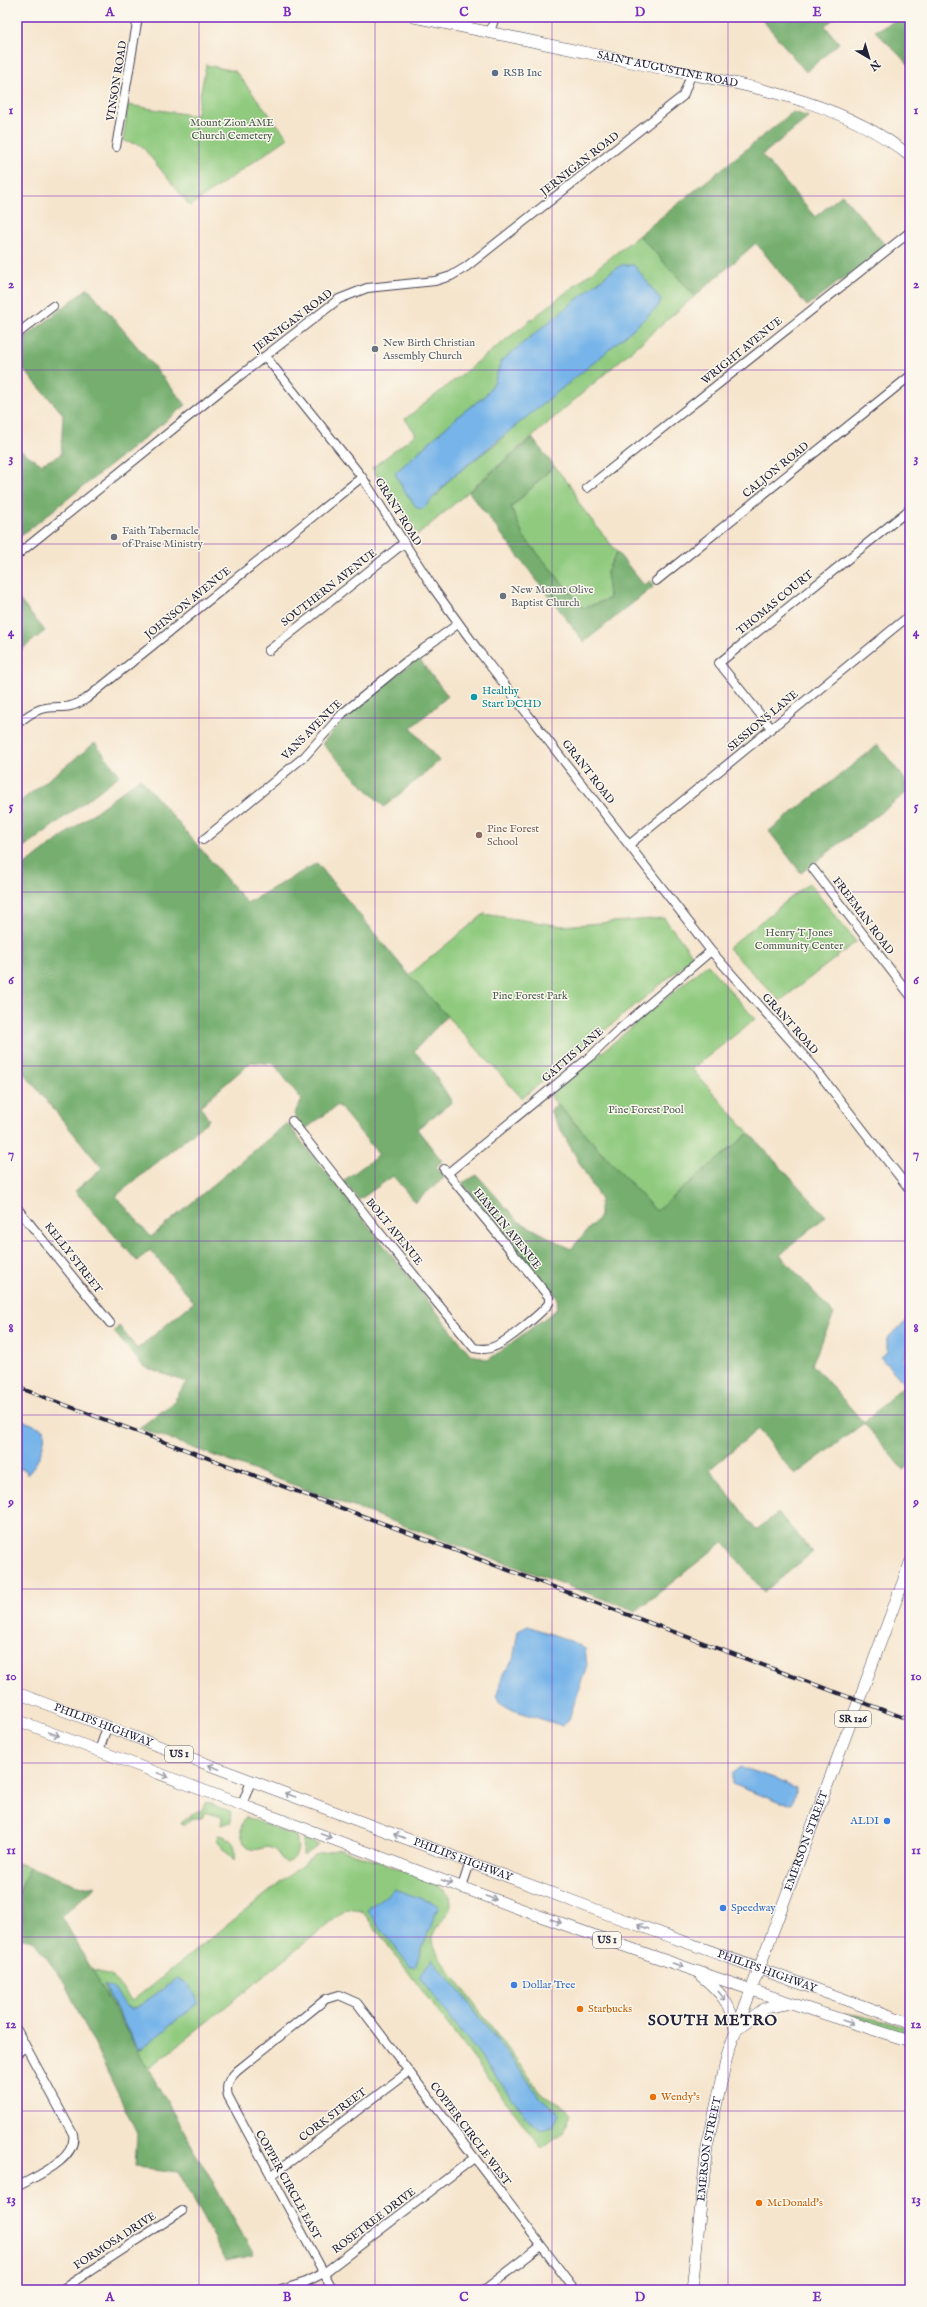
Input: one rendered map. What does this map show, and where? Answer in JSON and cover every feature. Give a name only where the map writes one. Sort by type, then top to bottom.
[{"type":"main road","name":"SAINT AUGUSTINE ROAD","points":[[414,17],[773,92],[832,111],[880,136],[910,156]]},
{"type":"main road","name":"EMERSON STREET","points":[[692,2290],[707,2146],[720,2084],[735,2031],[910,1563]]},
{"type":"main road","name":"PHILIPS HIGHWAY","points":[[17,1693],[758,1970],[910,2023]]},
{"type":"main road","name":"PHILIPS HIGHWAY","points":[[17,1720],[462,1887],[751,1990],[910,2041]]},
{"type":"main road","points":[[695,1970],[727,2001],[733,2016],[735,2031],[765,2008],[790,2003]]},
{"type":"street","name":"VINSON ROAD","points":[[116,147],[138,17]]},
{"type":"street","points":[[490,32],[495,17]]},
{"type":"street","name":"JERNIGAN ROAD","points":[[17,555],[326,307],[350,293],[367,288],[435,281],[452,276],[466,267],[683,96],[691,75]]},
{"type":"street","name":"WRIGHT AVENUE","points":[[587,488],[910,232]]},
{"type":"street","points":[[17,334],[53,306]]},
{"type":"street","name":"GRANT ROAD","points":[[265,356],[362,477],[458,624],[630,844],[711,951],[814,1067],[910,1190]]},
{"type":"street","name":"CALJON ROAD","points":[[656,581],[910,376]]},
{"type":"street","name":"JOHNSON AVENUE","points":[[17,724],[38,710],[74,706],[86,699],[362,477]]},
{"type":"street","name":"THOMAS COURT","points":[[771,728],[719,662],[910,509]]},
{"type":"street","name":"SOUTHERN AVENUE","points":[[268,651],[404,543]]},
{"type":"street","name":"SESSIONS LANE","points":[[630,844],[910,615]]},
{"type":"street","name":"VANS AVENUE","points":[[202,840],[305,756],[343,713],[408,660],[458,624]]},
{"type":"street","name":"FREEMAN ROAD","points":[[813,868],[910,995]]},
{"type":"street","name":"GATTIS LANE","points":[[446,1171],[592,1055],[617,1031],[711,951]]},
{"type":"street","name":"BOLT AVENUE","points":[[292,1121],[375,1228],[474,1348],[485,1350],[495,1347],[543,1312],[549,1303]]},
{"type":"street","name":"HAMLIN AVENUE","points":[[446,1171],[549,1297],[549,1303]]},
{"type":"street","name":"KELLY STREET","points":[[17,1208],[110,1323]]},
{"type":"street","points":[[99,1751],[107,1727]]},
{"type":"street","points":[[242,1805],[251,1781]]},
{"type":"street","points":[[462,1887],[470,1862]]},
{"type":"street","name":"COPPER CIRCLE WEST","points":[[226,2089],[228,2082],[237,2071],[326,1999],[333,1995],[345,1996],[357,2003],[574,2290]]},
{"type":"street","points":[[17,2030],[73,2134],[73,2146],[65,2158],[17,2187]]},
{"type":"street","points":[[17,2053],[26,2047]]},
{"type":"street","name":"CORK STREET","points":[[271,2176],[408,2072]]},
{"type":"street","name":"COPPER CIRCLE EAST","points":[[226,2089],[228,2096],[333,2290]]},
{"type":"street","name":"ROSETREE DRIVE","points":[[281,2290],[306,2282],[324,2273],[474,2158]]},
{"type":"street","name":"FORMOSA DRIVE","points":[[60,2290],[182,2211]]},
{"type":"street","points":[[484,2290],[541,2246]]},
{"type":"green space","points":[[760,17],[836,17],[825,26],[839,43],[806,72]]},
{"type":"green space","points":[[903,17],[910,17],[910,66],[875,31]]},
{"type":"green space","name":"Mount Zion AME Church Cemetery","points":[[206,65],[235,71],[288,138],[190,206],[141,145],[123,141],[128,105],[196,116]]},
{"type":"green space","points":[[793,112],[809,117],[762,155],[815,217],[842,195],[886,246],[807,306],[756,243],[695,296],[639,235]]},
{"type":"green space","points":[[639,235],[695,296],[418,535],[372,468],[416,434],[405,419]],"holes":[[[502,361],[503,438],[450,479],[436,497],[395,473],[463,412],[484,397],[494,383]]]},
{"type":"green space","points":[[88,288],[186,405],[17,539],[17,448],[41,464],[61,455],[63,414],[17,362],[17,344]]},
{"type":"green space","points":[[532,438],[554,466],[511,507],[524,537],[583,608],[609,599],[607,571],[617,552],[644,585],[650,581],[653,587],[584,642],[469,492]]},
{"type":"green space","points":[[554,466],[574,490],[579,504],[617,552],[607,571],[609,599],[583,608],[524,537],[511,508]]},
{"type":"green space","points":[[17,597],[45,631],[17,653]]},
{"type":"green space","points":[[418,658],[448,696],[411,728],[439,761],[384,807],[322,744],[343,719]]},
{"type":"green space","points":[[95,743],[120,775],[17,853],[17,804]]},
{"type":"green space","points":[[878,745],[910,786],[910,790],[801,873],[769,831]]},
{"type":"green space","points":[[140,778],[247,903],[317,863],[409,975],[447,1016],[414,1051],[431,1069],[452,1102],[417,1129],[442,1161],[436,1167],[445,1177],[415,1202],[393,1176],[359,1200],[343,1181],[379,1155],[338,1105],[304,1130],[294,1114],[302,1100],[274,1064],[251,1062],[200,1106],[209,1120],[116,1196],[151,1237],[287,1123],[470,1354],[488,1360],[556,1310],[558,1298],[462,1183],[477,1175],[518,1221],[571,1249],[600,1216],[600,1199],[550,1111],[557,1104],[656,1211],[749,1133],[826,1216],[780,1255],[834,1314],[812,1364],[864,1423],[795,1475],[758,1429],[710,1469],[756,1530],[778,1513],[813,1552],[764,1592],[723,1542],[636,1611],[139,1428],[173,1403],[186,1382],[144,1367],[114,1332],[119,1326],[137,1349],[194,1302],[150,1250],[137,1261],[75,1191],[102,1168],[19,1067],[17,1068],[17,871]]},
{"type":"green space","name":"Henry T Jones Community Center","points":[[809,883],[856,942],[780,1001],[728,948]]},
{"type":"green space","name":"Pine Forest Park","points":[[484,914],[562,926],[664,918],[694,957],[522,1098],[409,975]]},
{"type":"green space","name":"Pine Forest Pool","points":[[707,964],[755,1019],[692,1069],[749,1133],[656,1211],[550,1096]]},
{"type":"green space","points":[[910,1377],[910,1464],[903,1470],[864,1423],[905,1384]]},
{"type":"green space","points":[[206,1802],[232,1812],[231,1822],[221,1825],[222,1817],[205,1812],[202,1818],[192,1818],[183,1825],[181,1823],[197,1811],[201,1811]]},
{"type":"green space","points":[[246,1817],[296,1836],[298,1848],[294,1858],[287,1863],[271,1848],[265,1847],[255,1850],[249,1848],[246,1845],[241,1833],[243,1821]]},
{"type":"green space","points":[[218,1835],[231,1840],[233,1843],[235,1847],[234,1860],[217,1840]]},
{"type":"green space","points":[[304,1839],[319,1845],[304,1856],[303,1855]]},
{"type":"green space","points":[[340,1849],[429,1881],[448,1894],[451,1901],[450,1909],[433,1934],[434,1946],[438,1955],[542,2094],[561,2105],[571,2113],[564,2132],[542,2149],[362,1911],[347,1909],[147,2070],[91,1970],[111,1975],[132,2001],[315,1855]],"holes":[[[420,1978],[464,1996],[543,2101],[538,2129]],[[177,1979],[197,1999],[196,2004],[141,2049],[137,2048],[104,1986],[114,1991],[124,2004],[132,2009],[139,2006]]]},
{"type":"green space","points":[[17,1863],[30,1867],[17,1896]]},
{"type":"green space","points":[[30,1867],[82,1887],[96,1885],[62,1917],[254,2255],[226,2261],[178,2172],[135,2167],[137,2133],[63,1980],[33,1940],[17,1937],[17,1896]]},
{"type":"green space","points":[[845,2014],[885,2021],[910,2029],[910,2033],[896,2031]]},
{"type":"water","points":[[621,265],[634,265],[661,300],[658,307],[597,360],[450,479],[423,509],[417,508],[403,489],[395,473],[463,412],[484,397],[494,383],[501,361]]},
{"type":"water","points":[[910,1318],[910,1345],[903,1360],[910,1363],[910,1377],[905,1384],[880,1357],[887,1352],[887,1338]]},
{"type":"water","points":[[17,1418],[44,1429],[45,1434],[43,1447],[38,1460],[27,1475],[26,1470],[17,1468]]},
{"type":"water","points":[[528,1626],[564,1639],[585,1649],[587,1665],[569,1719],[563,1726],[513,1710],[501,1703],[497,1695],[503,1674],[513,1660],[518,1631]]},
{"type":"water","points":[[741,1767],[774,1778],[796,1789],[792,1804],[781,1803],[732,1784],[732,1774]]},
{"type":"water","points":[[395,1889],[439,1905],[415,1967],[410,1967],[367,1910]]},
{"type":"water","points":[[432,1959],[464,1996],[541,2098],[559,2113],[553,2127],[542,2130],[533,2125],[420,1978],[420,1975]]},
{"type":"water","points":[[177,1979],[181,1980],[191,1988],[196,1996],[197,2004],[141,2049],[137,2048],[104,1985],[114,1989],[126,2006],[132,2009],[139,2006]]},
{"type":"railway","points":[[17,1387],[910,1720]]},
{"type":"place","name":"RSB Inc","points":[[495,73]]},
{"type":"place","name":"New Birth Christian Assembly Church","points":[[375,349]]},
{"type":"place","name":"Faith Tabernacle of Praise Ministry","points":[[114,537]]},
{"type":"place","name":"New Mount Olive Baptist Church","points":[[503,596]]},
{"type":"place","name":"Healthy Start DCHD","points":[[474,697]]},
{"type":"place","name":"Pine Forest School","points":[[479,835]]},
{"type":"place","name":"ALDI","points":[[887,1821]]},
{"type":"place","name":"Speedway","points":[[723,1908]]},
{"type":"place","name":"Dollar Tree","points":[[514,1985]]},
{"type":"place","name":"Starbucks","points":[[580,2009]]},
{"type":"place","name":"Wendy's","points":[[653,2097]]},
{"type":"place","name":"McDonald's","points":[[759,2203]]},
{"type":"district","name":"SOUTH METRO","points":[[713,2020]]}]
